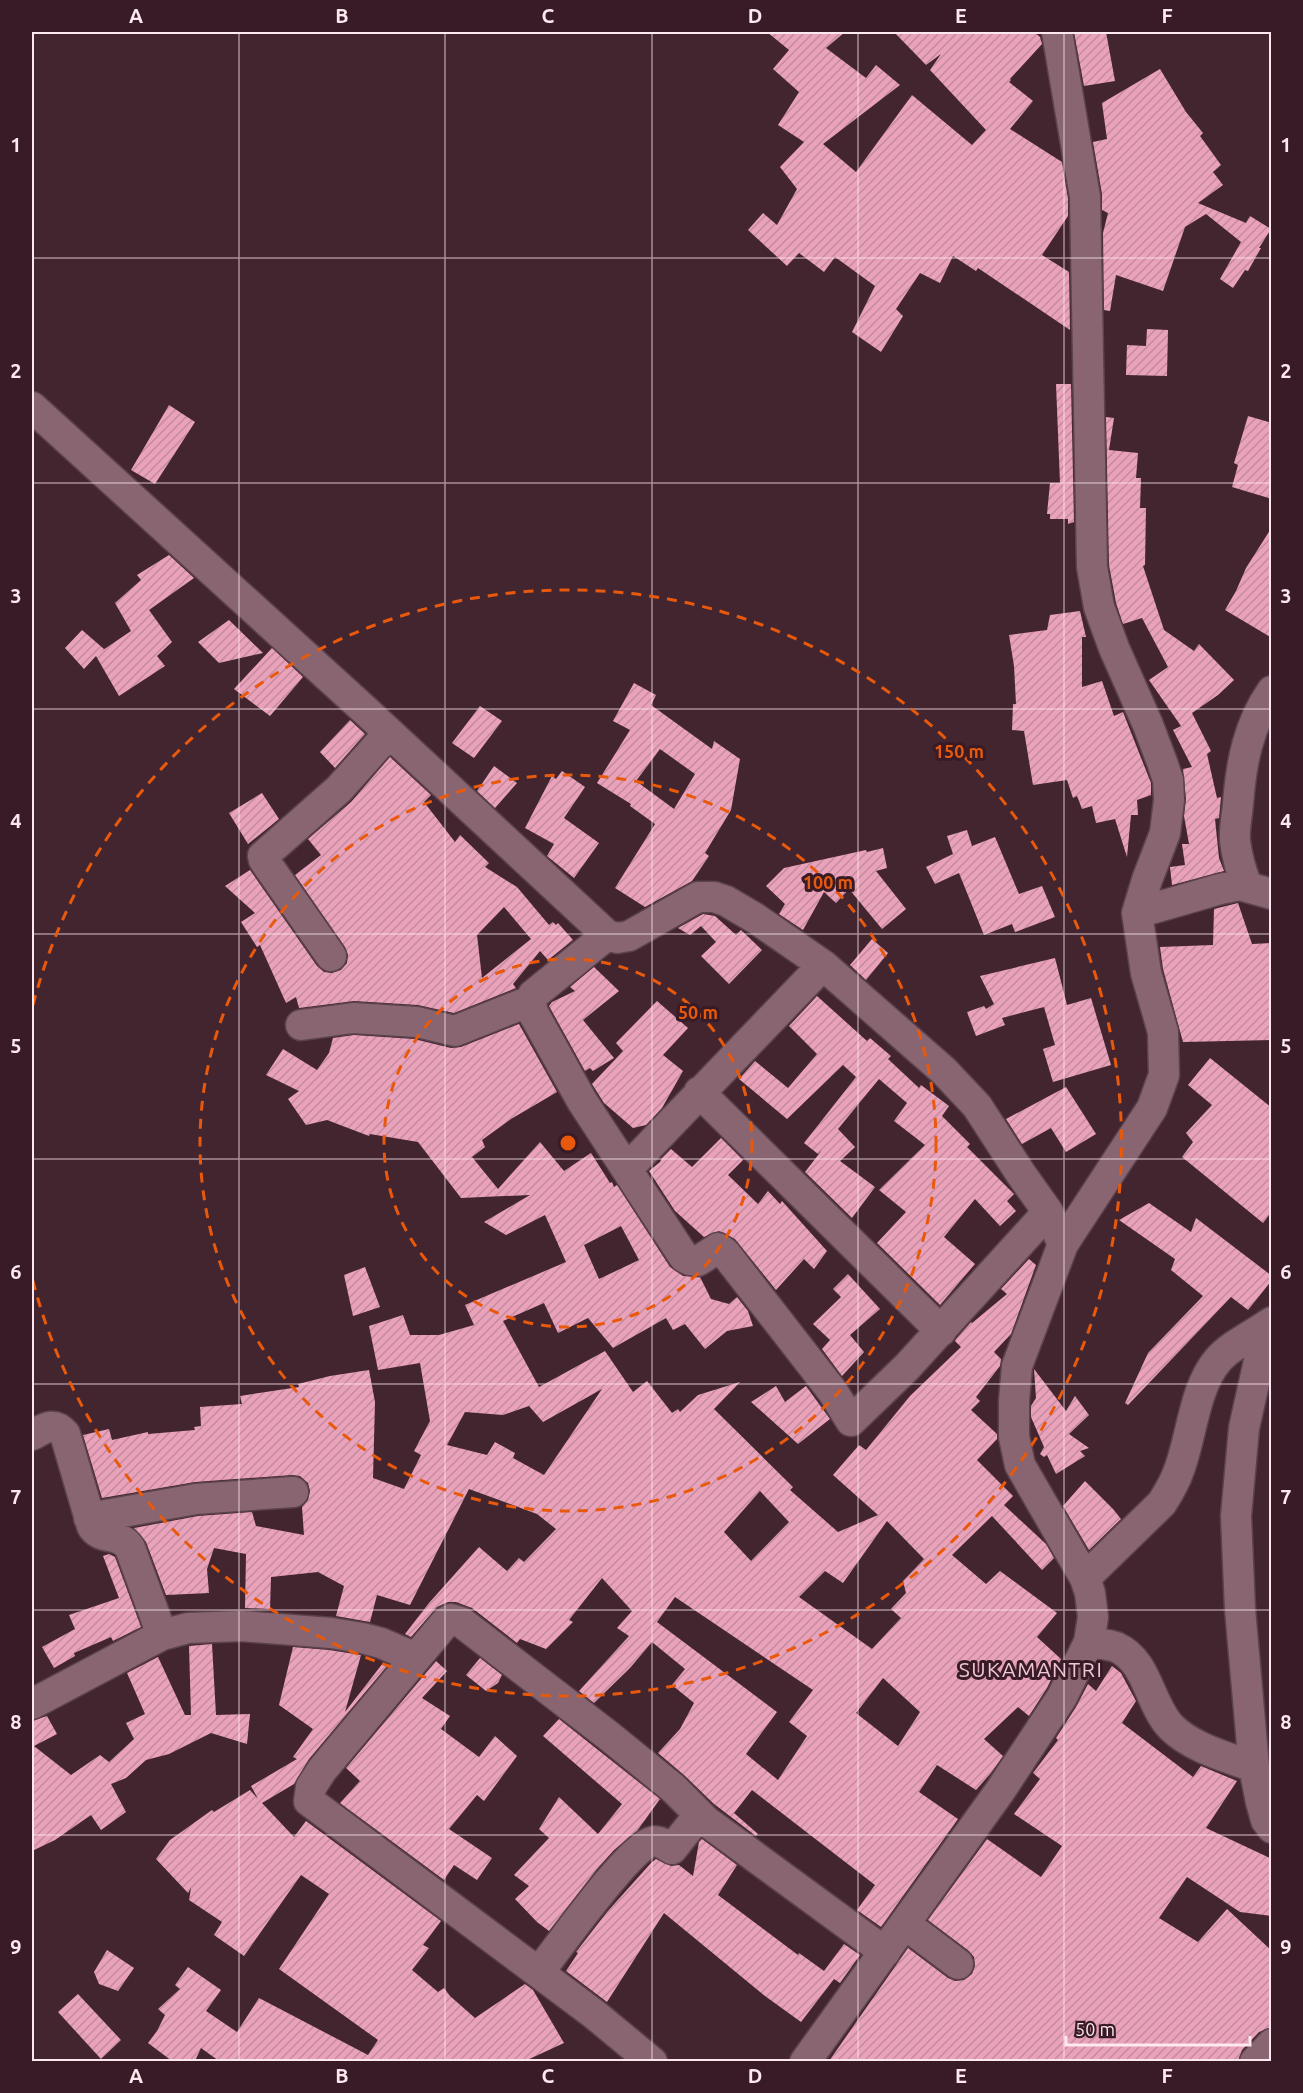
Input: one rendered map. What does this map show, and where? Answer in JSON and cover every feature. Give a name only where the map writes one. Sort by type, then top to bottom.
[{"type":"street","points":[[805,2061],[1000,1791],[1062,1696],[1089,1642],[1093,1617],[1090,1593],[1084,1578],[1020,1465],[1014,1437],[1017,1366],[1063,1244],[1152,1108],[1164,1075],[1163,1032],[1146,973],[1137,913],[1147,880],[1166,833],[1169,790],[1162,762],[1148,725],[1114,648],[1099,607],[1092,567],[1085,197],[1057,32]]},
{"type":"street","points":[[32,407],[608,935],[617,938],[629,936],[698,897],[714,897],[726,901],[755,918],[823,965],[944,1071],[977,1106],[1048,1212],[1063,1244]]},
{"type":"street","points":[[1137,913],[1244,888],[1235,839],[1241,772],[1246,747],[1257,718],[1272,691]]},
{"type":"street","points":[[331,956],[263,856],[339,789],[389,733]]},
{"type":"street","points":[[608,935],[533,995],[531,1009],[582,1101],[684,1257],[698,1261],[718,1248],[725,1253],[833,1392],[851,1421],[941,1332],[1048,1212]]},
{"type":"street","points":[[627,1168],[823,965]]},
{"type":"street","points":[[301,1025],[354,1018],[417,1022],[455,1030],[531,1001]]},
{"type":"street","points":[[699,1092],[941,1332]]},
{"type":"street","points":[[1084,1578],[1162,1503],[1172,1488],[1204,1384],[1219,1358],[1269,1323]]},
{"type":"street","points":[[1269,1323],[1244,1428],[1236,1516],[1240,1609],[1254,1767],[1266,1820],[1272,1828]]},
{"type":"street","points":[[32,1435],[50,1426],[56,1426],[65,1434],[94,1531],[121,1538],[130,1548],[162,1635]]},
{"type":"street","points":[[89,1518],[196,1499],[293,1492]]},
{"type":"street","points":[[652,2061],[539,1972],[309,1801],[311,1787],[322,1770],[446,1622],[451,1619],[456,1620],[601,1730],[673,1788],[699,1815],[885,1952]]},
{"type":"street","points":[[32,1704],[162,1635],[188,1628],[241,1626],[320,1632],[381,1643],[416,1658]]},
{"type":"street","points":[[1089,1642],[1116,1647],[1133,1662],[1143,1675],[1154,1702],[1173,1729],[1212,1752],[1254,1767]]},
{"type":"street","points":[[539,1972],[609,1882],[637,1852],[655,1841],[672,1849],[699,1815]]},
{"type":"street","points":[[905,1924],[958,1964]]},
{"type":"street","points":[[1255,2061],[1272,2044]]},
{"type":"building","points":[[767,32],[845,32],[826,48],[866,78],[876,65],[900,85],[823,144],[856,172],[912,95],[972,145],[986,130],[930,70],[941,54],[926,65],[894,32],[1034,32],[1040,37],[1042,44],[1009,82],[1033,101],[1010,129],[1062,162],[1068,199],[1068,216],[1042,255],[1069,272],[1070,330],[978,268],[976,271],[953,256],[940,283],[920,273],[896,309],[903,316],[881,352],[852,332],[875,286],[835,257],[824,272],[799,253],[787,266],[748,230],[763,213],[777,225],[797,189],[780,167],[804,142],[778,125],[799,92],[773,69],[789,50]]},
{"type":"building","points":[[1074,32],[1106,32],[1115,81],[1084,86]]},
{"type":"building","points":[[1160,69],[1186,112],[1203,133],[1200,136],[1221,165],[1213,172],[1223,185],[1198,203],[1246,223],[1250,216],[1271,229],[1248,271],[1245,270],[1233,288],[1220,279],[1241,242],[1206,214],[1185,227],[1163,291],[1116,275],[1110,311],[1104,310],[1103,233],[1108,213],[1102,210],[1102,194],[1093,142],[1107,139],[1102,103]]},
{"type":"building","points":[[1147,329],[1168,330],[1167,376],[1126,375],[1127,345],[1146,346]]},
{"type":"building","points":[[1056,384],[1071,384],[1074,522],[1068,524],[1068,519],[1050,519],[1050,514],[1047,514],[1050,483],[1060,483]]},
{"type":"building","points":[[169,405],[195,422],[155,484],[131,470]]},
{"type":"building","points":[[1248,416],[1272,423],[1272,499],[1232,487],[1238,465],[1234,463]]},
{"type":"building","points":[[1106,417],[1114,418],[1109,450],[1138,453],[1136,478],[1141,478],[1140,508],[1146,508],[1145,565],[1143,566],[1164,630],[1194,651],[1199,644],[1234,680],[1218,695],[1192,713],[1211,751],[1207,754],[1217,798],[1221,797],[1219,818],[1215,819],[1219,858],[1224,871],[1172,885],[1170,867],[1185,865],[1182,844],[1189,844],[1184,816],[1186,799],[1183,769],[1192,767],[1173,730],[1181,726],[1149,680],[1168,667],[1142,618],[1123,624],[1116,603],[1109,565]]},
{"type":"building","points":[[1272,527],[1272,638],[1225,610],[1246,568]]},
{"type":"building","points":[[169,555],[194,578],[149,610],[172,642],[157,656],[165,666],[119,696],[96,656],[84,669],[65,648],[82,630],[104,649],[100,652],[131,631],[115,603],[141,580],[137,575]]},
{"type":"building","points":[[1080,611],[1086,637],[1082,637],[1082,687],[1102,681],[1114,716],[1123,712],[1151,783],[1151,795],[1137,800],[1138,815],[1131,815],[1127,857],[1115,819],[1096,823],[1092,806],[1082,809],[1077,796],[1073,798],[1067,780],[1033,785],[1024,731],[1012,730],[1013,704],[1016,704],[1014,666],[1009,635],[1047,630],[1050,615]]},
{"type":"building","points":[[229,620],[263,653],[219,663],[198,642]]},
{"type":"building","points":[[272,648],[303,677],[270,716],[234,689]]},
{"type":"building","points":[[634,683],[656,695],[651,705],[712,749],[714,741],[740,759],[731,810],[705,853],[709,856],[692,881],[645,907],[615,888],[655,824],[630,806],[631,804],[597,783],[630,730],[613,721]],"holes":[[[660,749],[695,774],[674,809],[636,781]]]},
{"type":"building","points":[[480,706],[502,721],[474,758],[452,743]]},
{"type":"building","points":[[350,720],[365,734],[335,768],[320,752]]},
{"type":"building","points":[[390,757],[431,795],[424,802],[455,842],[460,835],[489,863],[485,867],[517,887],[549,925],[553,922],[556,925],[558,923],[573,940],[548,960],[540,951],[513,984],[516,988],[454,1013],[418,1005],[354,1001],[299,1008],[296,997],[286,1003],[260,945],[257,947],[241,922],[255,913],[225,886],[250,870],[317,966],[324,972],[332,973],[341,970],[347,963],[348,955],[345,947],[295,875],[321,855],[308,839],[351,802]],"holes":[[[504,907],[531,939],[482,978],[477,935]]]},
{"type":"building","points":[[494,766],[517,783],[495,808],[477,791]]},
{"type":"building","points":[[562,771],[585,787],[564,818],[599,843],[574,878],[547,856],[554,844],[525,828],[552,776],[556,779]]},
{"type":"building","points":[[262,793],[279,819],[248,844],[229,813]]},
{"type":"building","points":[[967,830],[972,846],[995,837],[1019,894],[1042,886],[1055,917],[1015,932],[1012,924],[984,935],[959,873],[935,884],[926,867],[953,854],[947,836]]},
{"type":"building","points":[[883,848],[887,868],[876,871],[906,909],[882,929],[849,889],[836,903],[824,892],[803,930],[779,914],[785,904],[766,886],[784,868]]},
{"type":"building","points":[[1238,903],[1252,944],[1272,943],[1272,1040],[1183,1042],[1163,969],[1160,947],[1213,945],[1214,909]]},
{"type":"building","points":[[703,914],[715,916],[736,935],[741,930],[762,950],[729,984],[701,956],[716,942],[701,926],[690,935],[678,928]]},
{"type":"building","points":[[872,939],[888,953],[866,980],[850,965]]},
{"type":"building","points":[[1055,958],[1067,1005],[1091,998],[1111,1065],[1053,1082],[1043,1049],[1055,1045],[1044,1007],[1002,1018],[1005,1025],[976,1036],[967,1012],[984,1006],[986,1009],[994,1004],[980,976]]},
{"type":"building","points":[[594,967],[619,991],[583,1020],[614,1058],[593,1071],[590,1068],[585,1071],[549,1006],[552,1002],[575,991],[570,987]]},
{"type":"building","points":[[817,996],[867,1041],[870,1038],[891,1056],[888,1059],[919,1088],[921,1085],[949,1106],[942,1116],[970,1144],[967,1147],[1014,1194],[1007,1201],[1016,1211],[1000,1226],[975,1199],[944,1237],[975,1264],[940,1305],[877,1243],[906,1212],[879,1190],[925,1145],[894,1121],[907,1103],[879,1079],[838,1129],[855,1147],[840,1161],[875,1187],[852,1218],[805,1172],[822,1150],[818,1154],[804,1143],[856,1077],[843,1065],[787,1119],[739,1079],[755,1061],[788,1088],[817,1054],[789,1026]]},
{"type":"building","points":[[657,1001],[688,1028],[663,1055],[683,1071],[662,1108],[646,1125],[633,1128],[604,1103],[592,1084],[623,1051],[616,1043]]},
{"type":"building","points":[[519,1024],[557,1092],[511,1119],[482,1140],[485,1147],[472,1157],[498,1189],[540,1142],[564,1171],[591,1153],[610,1183],[612,1182],[614,1187],[617,1185],[670,1267],[683,1276],[700,1277],[711,1299],[729,1304],[737,1297],[748,1311],[753,1326],[727,1331],[705,1349],[685,1324],[673,1330],[666,1318],[613,1348],[588,1318],[558,1333],[544,1303],[503,1321],[539,1387],[605,1351],[633,1392],[647,1381],[672,1413],[678,1409],[680,1412],[698,1395],[740,1382],[714,1409],[793,1487],[790,1490],[838,1532],[878,1515],[833,1475],[859,1445],[866,1450],[910,1396],[961,1347],[955,1341],[956,1339],[971,1322],[1007,1294],[1001,1289],[1029,1259],[1036,1265],[1011,1334],[994,1352],[1001,1359],[1000,1366],[976,1397],[980,1401],[971,1410],[997,1434],[997,1439],[977,1460],[1013,1496],[1004,1505],[1046,1544],[1054,1558],[1042,1570],[992,1516],[952,1555],[986,1584],[1000,1571],[1057,1613],[1037,1637],[1061,1659],[1047,1688],[1029,1716],[1018,1707],[984,1739],[1003,1756],[976,1790],[937,1765],[919,1792],[958,1819],[881,1927],[857,1910],[875,1885],[752,1790],[734,1813],[758,1834],[756,1836],[714,1804],[658,1753],[680,1729],[694,1703],[672,1685],[685,1669],[652,1642],[630,1668],[594,1703],[579,1691],[629,1636],[617,1628],[632,1611],[602,1578],[569,1620],[573,1622],[546,1649],[520,1639],[517,1643],[472,1608],[456,1602],[448,1602],[437,1607],[411,1637],[405,1634],[429,1603],[479,1547],[507,1571],[519,1558],[524,1562],[556,1529],[537,1514],[469,1489],[410,1605],[377,1595],[370,1622],[336,1616],[344,1586],[318,1572],[271,1577],[270,1609],[245,1608],[246,1554],[214,1548],[207,1569],[209,1593],[166,1595],[146,1542],[134,1528],[198,1516],[252,1512],[256,1526],[304,1535],[302,1507],[308,1500],[310,1491],[308,1483],[300,1476],[195,1482],[102,1498],[83,1435],[109,1429],[112,1440],[148,1432],[148,1434],[195,1430],[194,1427],[201,1426],[200,1407],[242,1404],[240,1396],[299,1387],[298,1384],[330,1376],[369,1370],[375,1402],[373,1478],[404,1489],[421,1455],[414,1451],[430,1421],[420,1363],[378,1370],[369,1326],[403,1315],[410,1335],[439,1335],[474,1325],[465,1305],[566,1262],[545,1215],[506,1235],[484,1222],[530,1195],[461,1198],[418,1142],[370,1134],[369,1136],[327,1120],[306,1125],[288,1099],[299,1091],[266,1075],[283,1049],[317,1070],[329,1053],[333,1038],[354,1035],[414,1039],[451,1048],[461,1047]],"holes":[[[621,1226],[639,1260],[599,1279],[584,1245]],[[602,1389],[544,1475],[513,1458],[515,1453],[495,1442],[487,1455],[447,1445],[465,1412],[503,1415],[529,1406],[543,1422]],[[760,1491],[789,1522],[751,1561],[724,1532]],[[887,1521],[924,1559],[903,1581],[906,1593],[891,1609],[901,1618],[872,1649],[799,1597],[825,1571],[843,1583]],[[675,1597],[813,1690],[789,1722],[807,1736],[778,1780],[746,1754],[777,1712],[657,1622]],[[883,1678],[920,1712],[898,1746],[856,1713]]]},
{"type":"building","points":[[1210,1058],[1272,1108],[1272,1211],[1263,1223],[1182,1157],[1193,1142],[1186,1133],[1212,1105],[1188,1085]]},
{"type":"building","points":[[1066,1087],[1096,1134],[1066,1152],[1051,1128],[1022,1144],[1006,1119]]},
{"type":"building","points":[[721,1138],[743,1160],[728,1175],[758,1204],[768,1191],[780,1204],[782,1201],[827,1251],[814,1269],[804,1259],[776,1290],[735,1239],[719,1231],[704,1237],[675,1211],[649,1171],[671,1149],[692,1167]]},
{"type":"building","points":[[1149,1203],[1191,1232],[1196,1218],[1272,1276],[1272,1280],[1248,1310],[1231,1297],[1128,1405],[1125,1403],[1148,1353],[1203,1296],[1171,1270],[1175,1259],[1119,1220]]},
{"type":"building","points":[[365,1267],[380,1307],[353,1316],[344,1275]]},
{"type":"building","points":[[848,1274],[880,1309],[850,1335],[864,1352],[842,1376],[822,1349],[830,1340],[813,1324],[841,1297],[833,1289]]},
{"type":"building","points":[[1034,1369],[1066,1411],[1075,1396],[1089,1415],[1069,1434],[1089,1448],[1080,1451],[1085,1456],[1056,1474],[1047,1455],[1044,1457],[1040,1454],[1044,1447],[1031,1417],[1031,1406],[1036,1398]]},
{"type":"building","points":[[776,1386],[785,1402],[806,1386],[830,1419],[798,1444],[751,1402]]},
{"type":"building","points":[[1085,1481],[1121,1519],[1089,1550],[1063,1506]]},
{"type":"building","points":[[109,1554],[115,1557],[141,1627],[113,1641],[111,1637],[74,1653],[75,1656],[54,1668],[42,1647],[75,1629],[69,1615],[119,1598],[103,1556]]},
{"type":"building","points":[[212,1644],[216,1715],[250,1714],[247,1744],[211,1733],[169,1754],[146,1760],[126,1778],[111,1784],[126,1812],[101,1830],[91,1815],[55,1840],[32,1851],[32,1721],[47,1716],[57,1734],[34,1746],[71,1775],[100,1755],[109,1762],[134,1739],[126,1723],[145,1714],[127,1673],[158,1657],[185,1715],[191,1715],[189,1646]]},
{"type":"building","points":[[293,1647],[361,1655],[345,1712],[383,1663],[388,1665],[309,1759],[294,1784],[262,1803],[294,1837],[306,1821],[441,1921],[423,1945],[429,1948],[412,1970],[438,1992],[444,1988],[475,2018],[525,1984],[533,1990],[564,2043],[525,2061],[219,2061],[201,2048],[195,2061],[172,2061],[148,2043],[165,2015],[158,2009],[180,1989],[175,1985],[188,1967],[221,1990],[206,2011],[237,2032],[259,1998],[368,2055],[378,2040],[279,1969],[329,1894],[301,1875],[244,1956],[214,1935],[222,1922],[189,1900],[191,1888],[188,1893],[156,1859],[170,1840],[212,1810],[214,1812],[250,1790],[258,1799],[251,1786],[297,1759],[293,1757],[313,1729],[279,1705]]},
{"type":"building","points":[[480,1658],[502,1675],[498,1683],[486,1691],[466,1675]]},
{"type":"building","points":[[436,1661],[447,1671],[422,1698],[450,1716],[441,1729],[479,1757],[495,1736],[517,1756],[484,1801],[477,1795],[449,1829],[492,1858],[477,1880],[454,1865],[444,1880],[340,1803],[360,1781],[346,1768]]},
{"type":"building","points":[[1112,1666],[1121,1673],[1136,1701],[1122,1723],[1193,1777],[1201,1766],[1237,1781],[1206,1828],[1272,1859],[1272,1916],[1240,1912],[1187,1877],[1159,1918],[1198,1942],[1227,1909],[1272,1951],[1272,2027],[1259,2032],[1242,2050],[1238,2061],[829,2061],[908,1948],[955,1981],[964,1980],[972,1974],[975,1966],[974,1957],[928,1920],[987,1839],[1041,1877],[1062,1846],[1014,1814],[1040,1779],[1033,1773],[1058,1740],[1056,1738],[1088,1684],[1096,1691]]},
{"type":"building","points":[[559,1719],[660,1799],[637,1831],[614,1850],[597,1869],[549,1931],[515,1899],[529,1886],[514,1875],[549,1838],[539,1829],[559,1797],[598,1834],[622,1804],[543,1736]]},
{"type":"building","points":[[702,1839],[737,1865],[718,1895],[798,1955],[799,1953],[824,1971],[844,1944],[860,1955],[840,1983],[834,1979],[801,2022],[765,1996],[664,1913],[607,2002],[566,1971],[578,1953],[576,1952],[607,1912],[656,1859],[671,1866],[679,1865],[693,1876],[699,1842]]},
{"type":"building","points":[[107,1950],[134,1968],[118,1991],[99,1984],[94,1972]]},
{"type":"building","points":[[78,1994],[121,2040],[101,2059],[58,2012]]},
{"type":"district","name":"SUKAMANTRI","points":[[1031,1670]]}]
